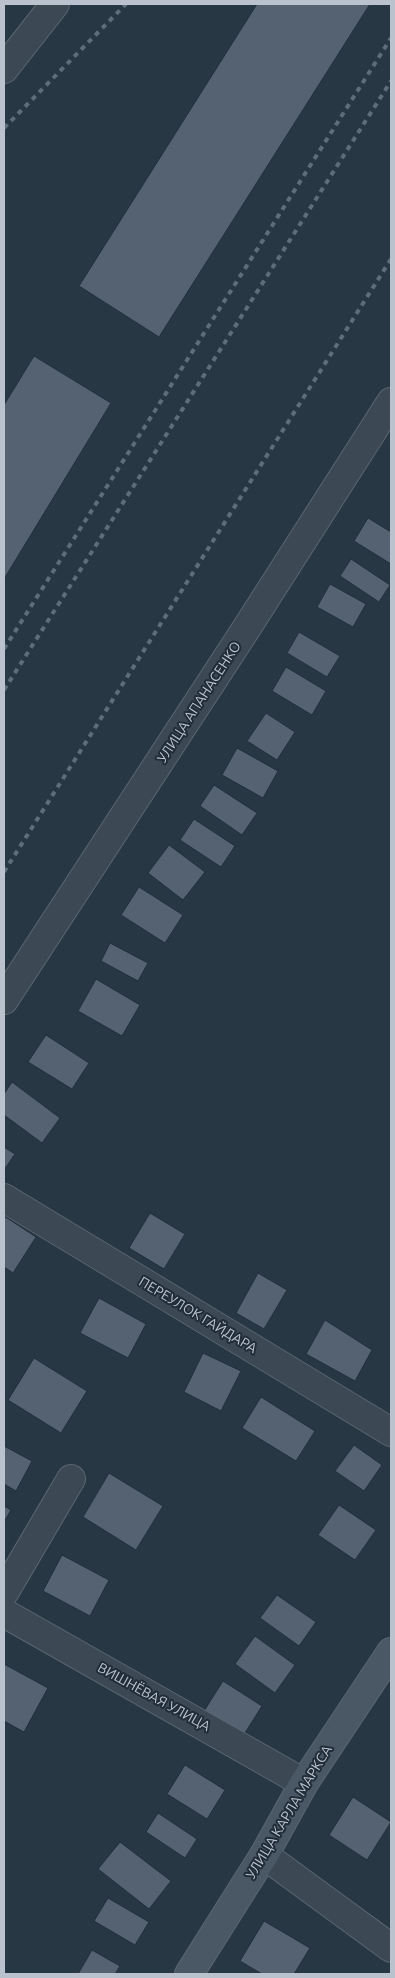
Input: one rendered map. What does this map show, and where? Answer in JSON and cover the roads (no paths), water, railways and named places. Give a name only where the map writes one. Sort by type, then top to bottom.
[{"type":"street","points":[[4,69],[54,4]]},
{"type":"street","name":"УЛИЦА АПАНАСЕНКО","points":[[4,1000],[241,637],[391,402]]},
{"type":"street","name":"ПЕРЕУЛОК ГАЙДАРА","points":[[4,1198],[391,1432]]},
{"type":"street","points":[[4,1592],[71,1479]]},
{"type":"street","name":"ВИШНЁВАЯ УЛИЦА","points":[[4,1613],[304,1783]]},
{"type":"street","name":"УЛИЦА КАРЛА МАРКСА","points":[[189,1974],[264,1855],[304,1783],[391,1652]]},
{"type":"street","points":[[264,1855],[391,1948]]},
{"type":"railway","points":[[4,128],[126,4]]},
{"type":"railway","points":[[4,649],[391,38]]},
{"type":"railway","points":[[4,690],[391,81]]},
{"type":"railway","points":[[4,872],[391,259]]}]
